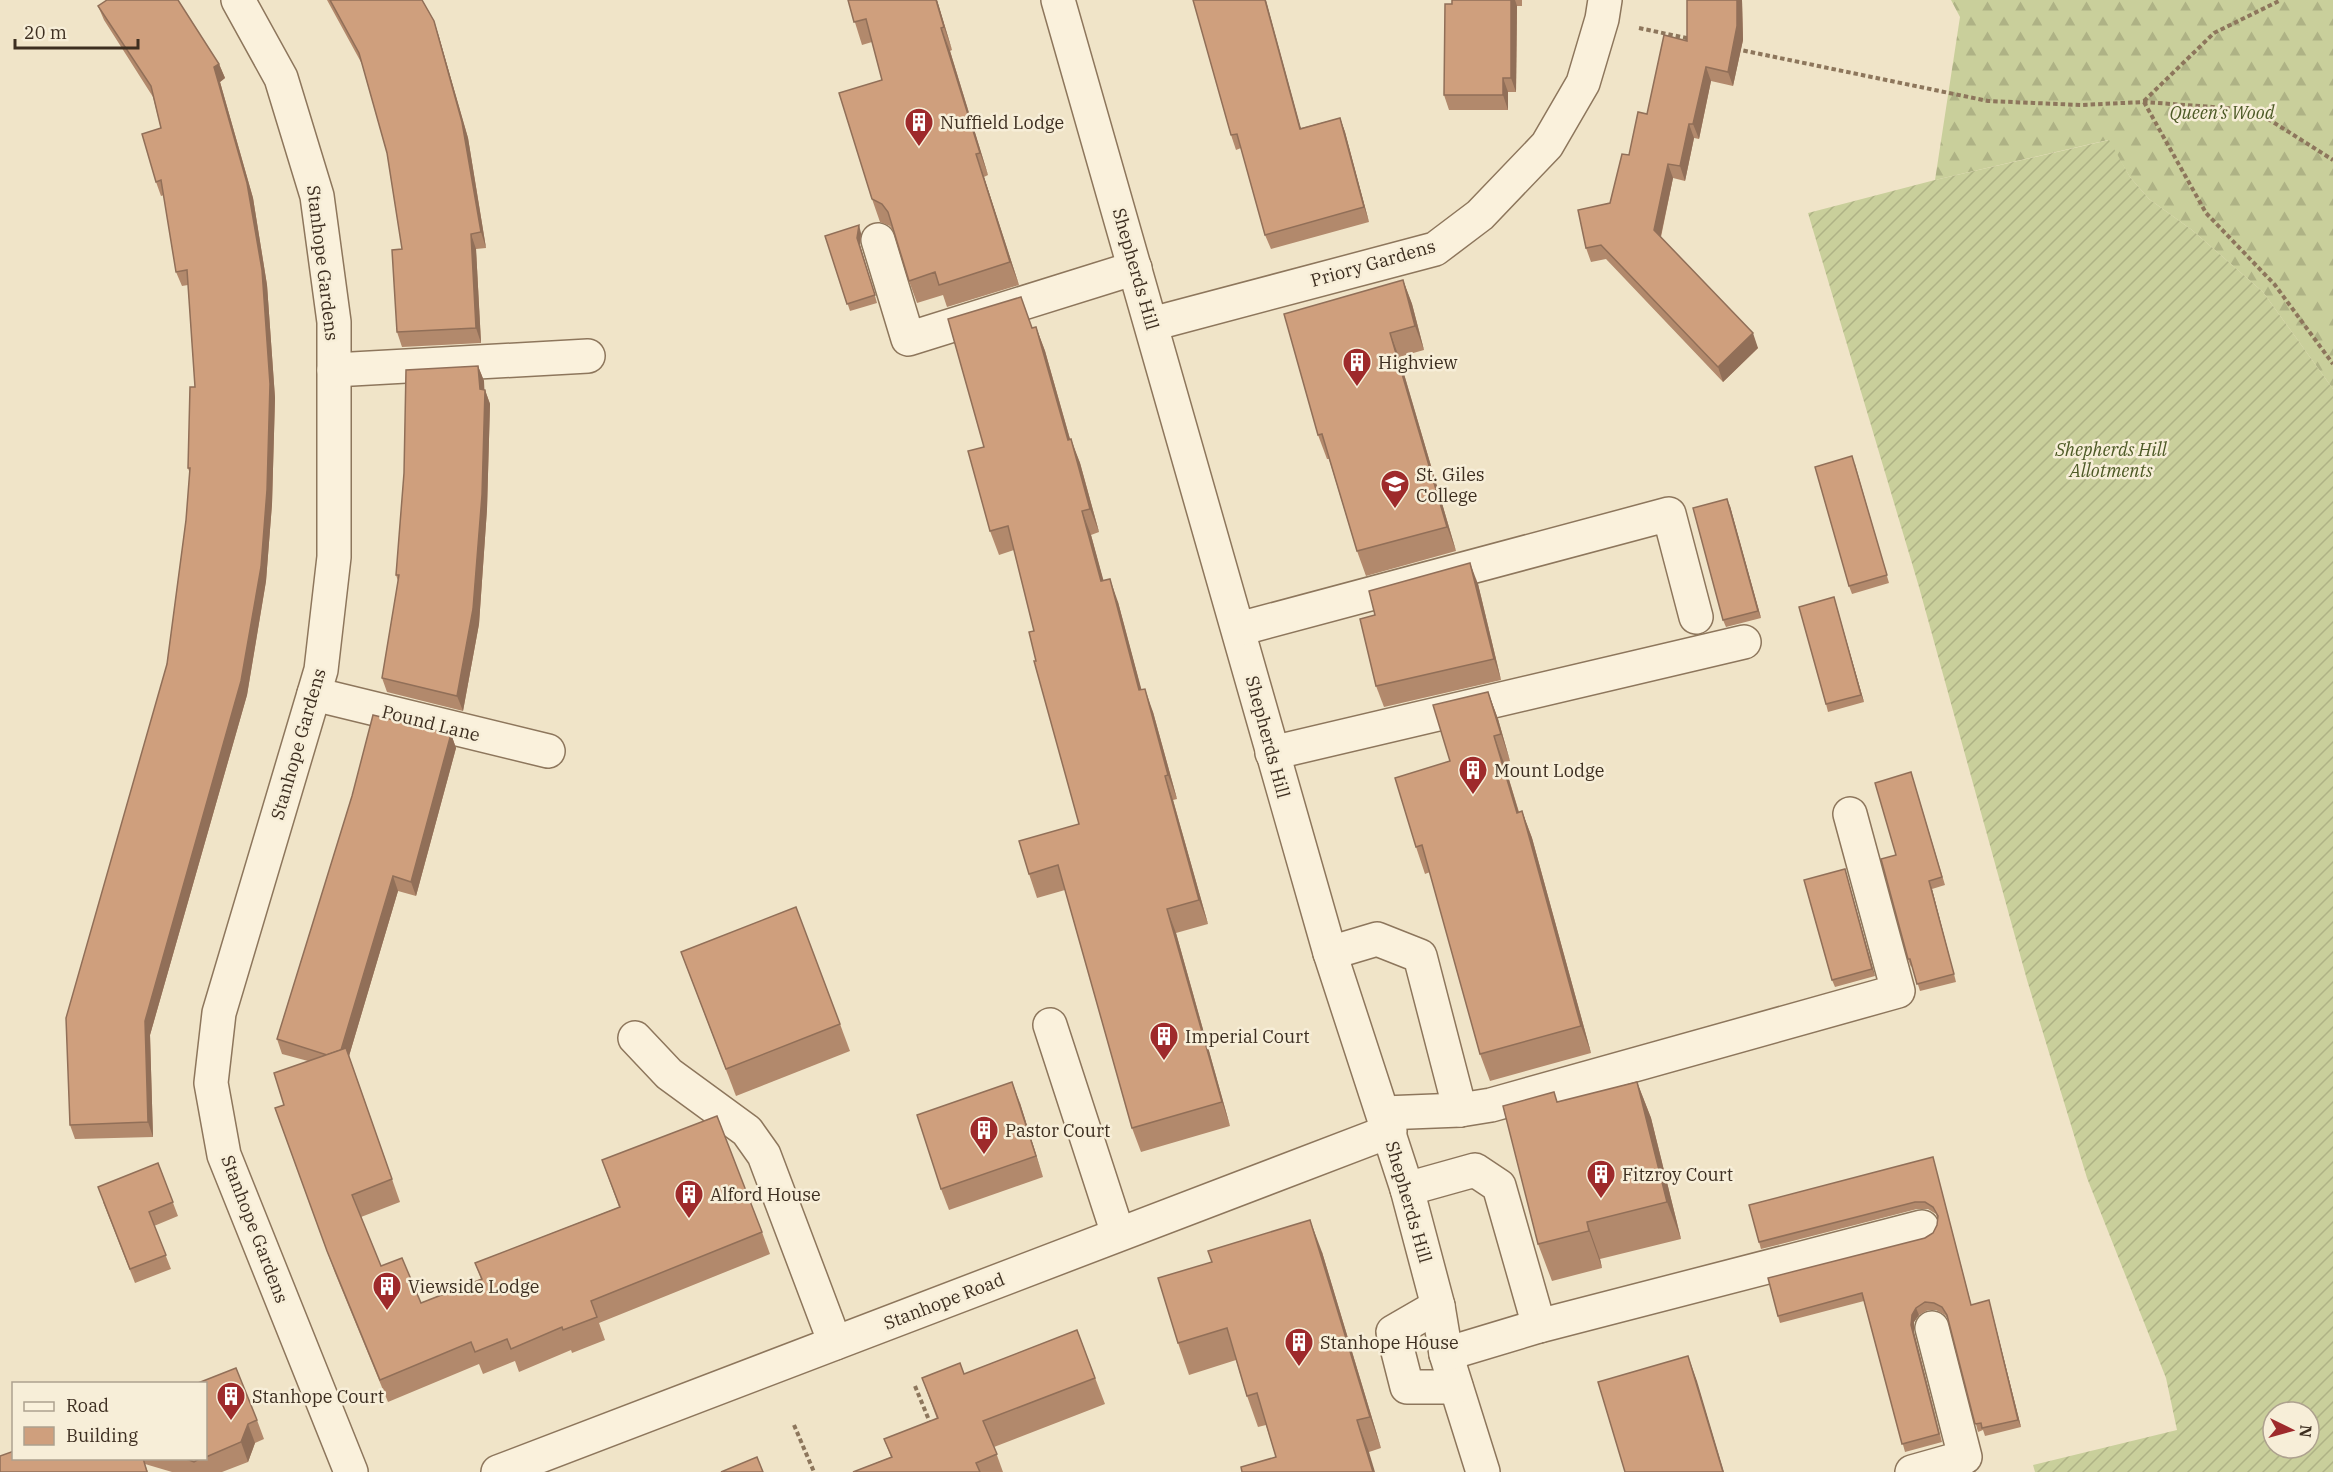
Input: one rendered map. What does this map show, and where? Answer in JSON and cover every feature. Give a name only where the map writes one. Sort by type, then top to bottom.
[{"type":"street","name":"Stanhope Gardens","points":[[238,0],[281,78],[317,196],[334,322],[334,557],[321,670],[219,1013],[211,1083],[224,1155],[351,1472]]},
{"type":"street","name":"Shepherds Hill","points":[[1058,0],[1330,953],[1407,1189],[1438,1306],[1446,1354],[1483,1472]]},
{"type":"street","name":"Priory Gardens","points":[[1152,324],[1435,249],[1480,215],[1547,145],[1583,84],[1602,19],[1605,0]]},
{"type":"street","points":[[878,240],[908,339],[1135,268]]},
{"type":"street","points":[[334,370],[588,356]]},
{"type":"street","points":[[1239,629],[1669,514],[1696,617]]},
{"type":"street","points":[[1272,753],[1744,642]]},
{"type":"street","name":"Pound Lane","points":[[314,694],[548,751]]},
{"type":"street","name":"Stanhope Road","points":[[498,1472],[1118,1234],[1387,1122],[1491,1105],[1898,991],[1850,814]]},
{"type":"street","points":[[1330,953],[1377,939],[1420,956],[1460,1110]]},
{"type":"street","points":[[1050,1025],[1118,1234]]},
{"type":"street","points":[[635,1038],[669,1074],[747,1131],[764,1155],[835,1343]]},
{"type":"street","points":[[1407,1189],[1475,1170],[1499,1186],[1539,1326]]},
{"type":"street","points":[[1446,1354],[1539,1326],[1922,1227]]},
{"type":"street","points":[[1438,1306],[1393,1332],[1407,1387],[1456,1387]]},
{"type":"street","points":[[1912,1472],[1965,1457],[1932,1328]]},
{"type":"path","points":[[2144,102],[2214,33],[2281,0]]},
{"type":"path","points":[[1645,30],[1702,42]]},
{"type":"path","points":[[1725,46],[1988,101],[2080,105],[2144,102],[2254,110],[2333,160]]},
{"type":"path","points":[[2144,102],[2206,213],[2275,285],[2333,364]]},
{"type":"path","points":[[915,1386],[932,1427]]},
{"type":"path","points":[[794,1425],[814,1472]]},
{"type":"green space","name":"Queen’s Wood","points":[[1951,0],[2333,0],[2333,389],[2263,292],[2192,230],[2149,199],[2130,177],[2108,140],[1935,180],[1960,17]]},
{"type":"green space","name":"Shepherds Hill Allotments","points":[[2109,140],[2130,177],[2149,199],[2192,230],[2263,292],[2333,389],[2333,1472],[2035,1472],[2033,1465],[2177,1430],[2166,1378],[2087,1178],[2027,980],[1919,587],[1808,213],[1935,180]]},
{"type":"building","points":[[107,0],[178,0],[219,64],[214,67],[247,183],[262,270],[270,384],[267,490],[261,567],[241,681],[145,1021],[148,1122],[70,1125],[66,1018],[167,664],[186,520],[190,468],[188,468],[190,387],[195,387],[187,270],[176,272],[161,180],[156,182],[142,134],[161,128],[151,86],[98,6]]},
{"type":"building","points":[[330,0],[422,0],[434,21],[462,122],[481,232],[471,234],[476,328],[397,332],[392,250],[402,249],[387,153],[359,53]]},
{"type":"building","points":[[848,0],[936,0],[944,27],[941,28],[980,153],[976,154],[1010,262],[939,285],[935,272],[909,281],[888,212],[882,204],[872,199],[839,93],[882,80],[866,19],[854,22]]},
{"type":"building","points":[[1193,0],[1265,0],[1300,129],[1340,118],[1364,207],[1265,235],[1237,134],[1231,135]]},
{"type":"building","points":[[1452,0],[1511,0],[1511,78],[1503,78],[1503,95],[1444,95],[1445,4],[1452,4]]},
{"type":"building","points":[[1687,0],[1737,0],[1737,26],[1728,72],[1706,67],[1693,124],[1689,124],[1680,166],[1668,164],[1654,230],[1753,333],[1718,367],[1601,245],[1586,248],[1578,210],[1610,203],[1622,154],[1629,155],[1638,112],[1647,114],[1664,35],[1687,41]]},
{"type":"building","points":[[859,225],[857,238],[875,295],[847,304],[825,236]]},
{"type":"building","points":[[1403,280],[1415,326],[1390,333],[1447,527],[1357,551],[1322,434],[1318,435],[1284,314]]},
{"type":"building","points":[[1021,297],[1032,328],[1036,327],[1068,440],[1071,439],[1090,509],[1082,511],[1101,581],[1110,579],[1139,690],[1145,689],[1168,775],[1165,776],[1199,900],[1167,909],[1222,1102],[1132,1128],[1058,865],[1029,874],[1019,841],[1079,824],[1034,661],[1036,661],[1029,632],[1034,631],[1008,526],[990,531],[968,451],[984,447],[948,319]]},
{"type":"building","points":[[478,366],[480,389],[485,390],[482,495],[473,609],[457,696],[382,678],[399,575],[396,575],[404,473],[406,370]]},
{"type":"building","points":[[1852,456],[1887,575],[1849,586],[1815,467]]},
{"type":"building","points":[[1727,499],[1758,611],[1723,620],[1693,508]]},
{"type":"building","points":[[1470,563],[1494,659],[1376,686],[1360,619],[1375,615],[1369,591]]},
{"type":"building","points":[[1834,597],[1861,695],[1826,704],[1799,607]]},
{"type":"building","points":[[1488,692],[1501,734],[1494,736],[1517,813],[1522,811],[1581,1026],[1480,1054],[1422,845],[1416,847],[1395,778],[1450,761],[1433,705]]},
{"type":"building","points":[[373,715],[451,734],[411,882],[393,876],[341,1050],[327,1055],[277,1039],[352,796]]},
{"type":"building","points":[[1911,772],[1942,877],[1929,881],[1954,974],[1917,984],[1881,859],[1896,855],[1875,783]]},
{"type":"building","points":[[1845,869],[1872,969],[1832,980],[1804,880]]},
{"type":"building","points":[[796,907],[840,1024],[726,1069],[681,952]]},
{"type":"building","points":[[346,1048],[392,1179],[352,1195],[381,1266],[402,1258],[421,1303],[482,1279],[475,1263],[620,1207],[602,1160],[717,1116],[762,1232],[591,1301],[597,1317],[563,1330],[562,1327],[511,1349],[507,1339],[475,1352],[471,1342],[380,1380],[327,1251],[275,1108],[284,1105],[274,1073]]},
{"type":"building","name":"Pastor Court","points":[[1012,1082],[1036,1156],[941,1189],[917,1115]]},
{"type":"building","name":"Fitzroy Court","points":[[1637,1082],[1667,1202],[1587,1222],[1589,1231],[1538,1244],[1503,1106],[1554,1092],[1557,1102]]},
{"type":"building","points":[[1933,1157],[1971,1305],[1989,1300],[2018,1420],[1982,1428],[1981,1423],[1975,1424],[1947,1315],[1942,1307],[1925,1302],[1916,1308],[1912,1315],[1911,1325],[1939,1434],[1902,1444],[1862,1293],[1778,1316],[1768,1278],[1925,1238],[1933,1233],[1937,1225],[1938,1216],[1933,1207],[1925,1202],[1915,1202],[1759,1242],[1749,1205]]},
{"type":"building","points":[[158,1163],[173,1202],[149,1212],[166,1255],[130,1269],[98,1187]]},
{"type":"building","name":"Stanhope House","points":[[1310,1220],[1370,1417],[1357,1420],[1373,1472],[1242,1472],[1241,1467],[1276,1457],[1257,1393],[1247,1396],[1227,1328],[1178,1343],[1158,1278],[1212,1262],[1208,1251]]},
{"type":"building","points":[[1077,1330],[1095,1378],[983,1421],[997,1454],[976,1463],[980,1472],[853,1472],[892,1457],[884,1439],[938,1418],[922,1378],[960,1363],[964,1374]]},
{"type":"building","points":[[1688,1356],[1723,1472],[1625,1472],[1598,1382]]},
{"type":"building","points":[[236,1368],[257,1420],[248,1424],[241,1442],[207,1457],[207,1382],[201,1382]]},
{"type":"building","points":[[12,1452],[12,1460],[144,1460],[147,1472],[0,1472],[0,1456]]},
{"type":"building","points":[[757,1457],[763,1472],[721,1472]]},
{"type":"place","name":"Nuffield Lodge","points":[[919,148]]},
{"type":"place","name":"Highview","points":[[1357,388]]},
{"type":"place","name":"St. Giles College","points":[[1395,510]]},
{"type":"place","name":"Mount Lodge","points":[[1473,796]]},
{"type":"place","name":"Imperial Court","points":[[1164,1062]]},
{"type":"place","name":"Pastor Court","points":[[984,1156]]},
{"type":"place","name":"Fitzroy Court","points":[[1601,1200]]},
{"type":"place","name":"Alford House","points":[[689,1220]]},
{"type":"place","name":"Viewside Lodge","points":[[387,1312]]},
{"type":"place","name":"Stanhope House","points":[[1299,1368]]},
{"type":"place","name":"Stanhope Court","points":[[231,1422]]}]
